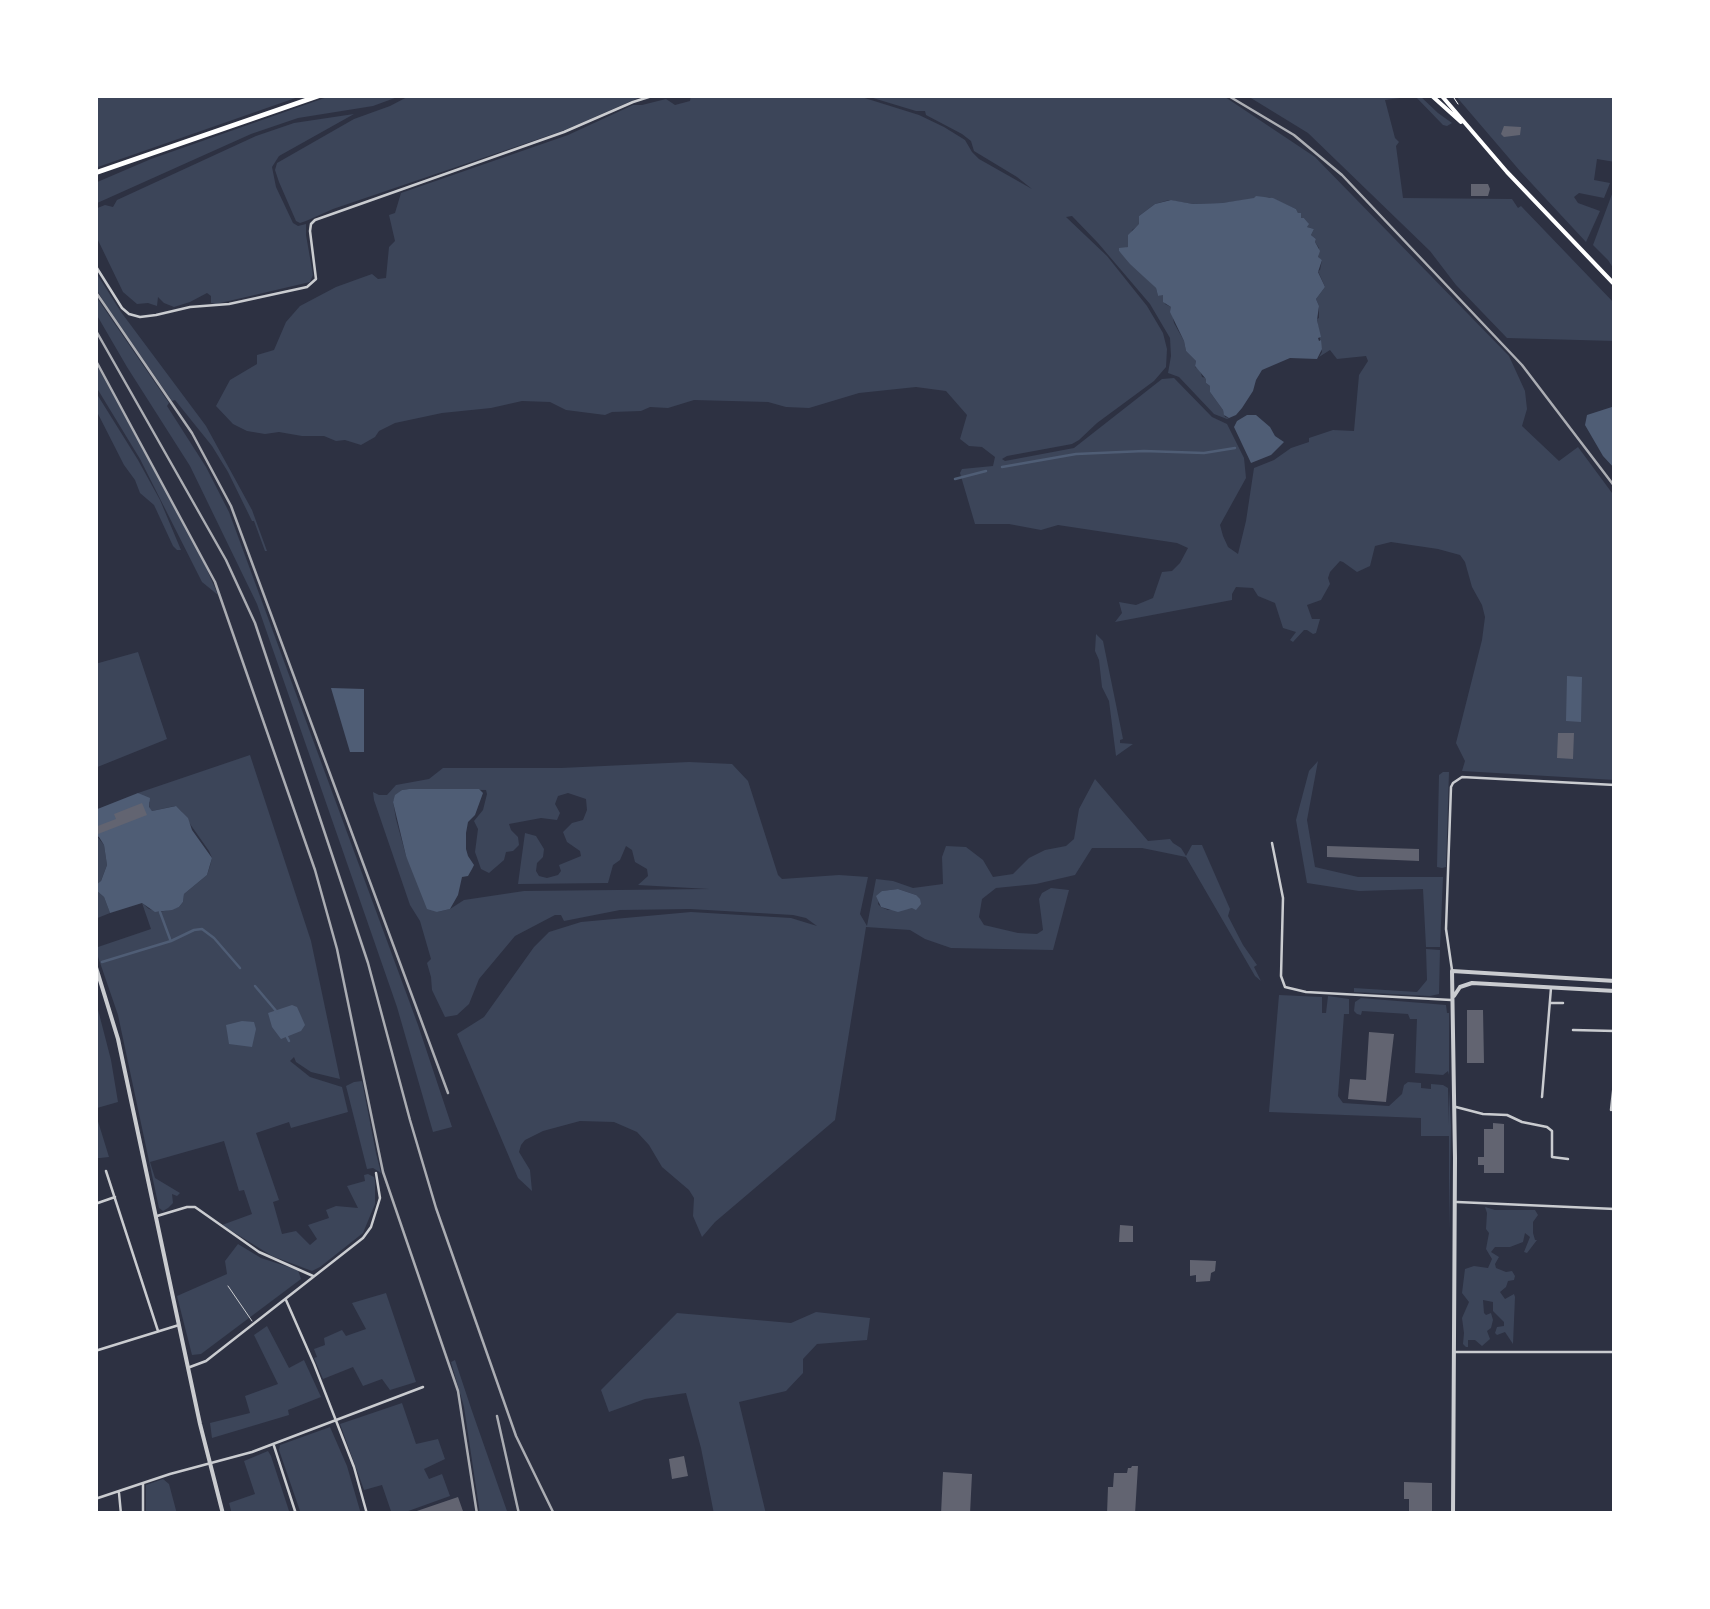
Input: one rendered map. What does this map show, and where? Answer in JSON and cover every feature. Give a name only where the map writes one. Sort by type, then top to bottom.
[{"type":"main road","points":[[95,175],[321,95]]},
{"type":"main road","points":[[1431,95],[1473,134]]},
{"type":"main road","points":[[1441,95],[1615,285]]},
{"type":"street","points":[[95,264],[122,308],[132,315],[214,307],[307,287],[316,279],[310,231],[315,220],[564,132],[655,95]]},
{"type":"street","points":[[1453,1514],[1454,1108],[1452,971],[1446,929],[1451,787],[1462,777],[1615,785]]},
{"type":"street","points":[[1272,843],[1283,898],[1284,987],[1306,992],[1452,1000]]},
{"type":"street","points":[[95,964],[118,1039],[223,1514]]},
{"type":"street","points":[[1452,971],[1615,981]]},
{"type":"street","points":[[1568,988],[1569,978]]},
{"type":"street","points":[[1452,1000],[1460,987],[1472,982],[1615,990]]},
{"type":"street","points":[[1542,1097],[1550,986]]},
{"type":"street","points":[[1550,1003],[1562,1003]]},
{"type":"street","points":[[1573,1030],[1615,1031]]},
{"type":"street","points":[[1611,1110],[1615,1074]]},
{"type":"street","points":[[1454,1108],[1507,1114],[1522,1122],[1547,1126],[1552,1131],[1552,1157],[1568,1159]]},
{"type":"street","points":[[106,1172],[158,1330]]},
{"type":"street","points":[[188,1368],[206,1360],[355,1246],[371,1228],[380,1198],[376,1173]]},
{"type":"street","points":[[95,1204],[116,1197]]},
{"type":"street","points":[[1455,1202],[1615,1209]]},
{"type":"street","points":[[156,1217],[195,1207],[259,1252],[314,1277]]},
{"type":"street","points":[[285,1298],[354,1467],[367,1514]]},
{"type":"street","points":[[95,1351],[179,1325]]},
{"type":"street","points":[[1454,1352],[1615,1352]]},
{"type":"street","points":[[95,1499],[274,1445],[423,1387]]},
{"type":"street","points":[[274,1445],[296,1514]]},
{"type":"street","points":[[143,1482],[143,1514]]},
{"type":"street","points":[[118,1492],[121,1514]]},
{"type":"lane","points":[[228,1286],[254,1324]]},
{"type":"shaded area","points":[[95,95],[304,95],[95,168]]},
{"type":"shaded area","points":[[333,95],[403,95],[373,106],[298,118],[251,134],[95,204],[95,183],[151,159]]},
{"type":"shaded area","points":[[411,95],[645,95],[565,130],[306,221],[296,221],[275,170],[277,163],[354,119]]},
{"type":"shaded area","points":[[691,95],[855,95],[944,127],[965,140],[979,159],[1032,189],[974,151],[971,141],[925,111],[863,95],[1222,95],[1315,157],[1509,356],[1525,391],[1527,409],[1522,426],[1559,461],[1578,447],[1615,497],[1615,780],[1462,771],[1465,761],[1456,743],[1485,617],[1460,555],[1391,542],[1375,546],[1370,566],[1357,572],[1340,561],[1330,572],[1330,584],[1321,600],[1307,605],[1312,619],[1320,619],[1316,633],[1304,630],[1293,642],[1290,640],[1296,632],[1283,628],[1275,603],[1258,596],[1253,588],[1236,587],[1232,600],[1115,622],[1122,613],[1119,602],[1136,605],[1153,598],[1162,572],[1172,571],[1188,548],[1177,543],[1058,525],[1041,530],[1009,524],[975,524],[960,473],[962,469],[993,466],[995,457],[960,439],[967,415],[946,391],[916,387],[859,393],[809,408],[768,402],[694,400],[668,408],[605,415],[566,410],[550,402],[522,401],[395,423],[361,445],[324,436],[247,431],[233,424],[216,406],[230,380],[257,364],[257,355],[274,350],[286,322],[300,306],[372,274],[378,279],[386,278],[389,247],[395,241],[389,215],[395,213],[401,193],[568,135],[633,105],[666,99],[675,105],[690,101]],"holes":[[[1269,197],[1296,209],[1307,227],[1314,229],[1311,235],[1322,260],[1318,271],[1325,287],[1316,299],[1322,352],[1319,357],[1330,350],[1337,359],[1366,356],[1368,361],[1359,375],[1354,431],[1333,430],[1309,438],[1309,442],[1254,468],[1238,554],[1228,547],[1220,525],[1246,478],[1244,458],[1227,424],[1212,417],[1174,378],[1162,379],[1074,448],[1002,459],[1072,444],[1154,381],[1166,367],[1163,333],[1147,306],[1107,256],[1066,217],[1072,216],[1150,304],[1170,338],[1168,373],[1179,377],[1214,414],[1227,419],[1206,378],[1195,367],[1196,361],[1186,351],[1163,294],[1158,296],[1156,288],[1119,251],[1128,247],[1128,235],[1139,225],[1139,216],[1155,204],[1169,200],[1193,204]]]},
{"type":"shaded area","points":[[1246,95],[1419,95],[1452,123],[1443,125],[1415,96],[1385,100],[1399,142],[1396,146],[1403,198],[1512,199],[1615,304],[1615,341],[1507,338],[1456,285],[1430,251],[1308,133]]},
{"type":"shaded area","points":[[1455,95],[1615,95],[1615,162],[1597,159],[1594,180],[1610,183],[1604,198],[1579,193],[1574,197],[1578,203],[1600,211],[1586,242],[1520,171]]},
{"type":"shaded area","points":[[354,114],[279,156],[272,167],[276,187],[293,223],[306,224],[313,275],[310,282],[216,304],[211,303],[207,293],[174,307],[158,297],[157,306],[137,304],[123,292],[95,234],[95,209],[113,207],[117,200],[256,136],[294,123]]},
{"type":"shaded area","points":[[1615,186],[1615,271],[1593,245]]},
{"type":"shaded area","points":[[1256,196],[1273,198],[1296,209],[1309,224],[1307,227],[1314,229],[1311,235],[1322,260],[1318,272],[1325,287],[1316,299],[1322,349],[1317,359],[1290,358],[1262,370],[1242,408],[1229,418],[1210,392],[1196,361],[1186,351],[1171,307],[1119,248],[1128,247],[1128,235],[1139,224],[1139,216],[1155,204],[1171,200],[1222,203]]},
{"type":"shaded area","points":[[95,271],[206,426],[252,510],[267,551],[212,446],[172,401],[106,305],[95,287]]},
{"type":"shaded area","points":[[95,295],[169,403],[167,406],[229,512],[452,1127],[433,1132],[397,1007],[257,604],[190,466],[95,312]]},
{"type":"shaded area","points":[[95,362],[202,558],[218,595],[202,582],[140,459],[95,385]]},
{"type":"shaded area","points":[[95,391],[160,500],[181,550],[173,546],[154,505],[140,493],[124,465],[95,408]]},
{"type":"shaded area","points":[[1615,406],[1615,469],[1585,425],[1587,415]]},
{"type":"shaded area","points":[[1247,415],[1256,415],[1284,442],[1271,455],[1251,463],[1234,427]]},
{"type":"shaded area","points":[[1096,634],[1103,641],[1123,739],[1120,743],[1133,744],[1116,756],[1109,701],[1095,651]]},
{"type":"shaded area","points":[[138,652],[167,739],[95,768],[95,664]]},
{"type":"shaded area","points":[[1567,676],[1582,677],[1581,722],[1566,721]]},
{"type":"shaded area","points":[[331,688],[364,689],[364,752],[350,752]]},
{"type":"shaded area","points":[[250,755],[311,941],[340,1079],[311,1072],[294,1057],[290,1061],[310,1077],[342,1087],[348,1112],[291,1128],[289,1122],[256,1133],[279,1200],[273,1202],[282,1234],[296,1231],[310,1245],[317,1239],[308,1225],[329,1218],[326,1210],[336,1206],[358,1208],[347,1186],[365,1181],[364,1175],[368,1174],[375,1181],[375,1204],[363,1233],[312,1271],[272,1256],[222,1225],[252,1214],[244,1190],[239,1191],[224,1141],[150,1162],[155,1178],[180,1193],[172,1194],[173,1203],[168,1208],[159,1208],[118,1015],[95,948],[151,929],[142,903],[160,912],[179,907],[184,894],[207,875],[210,866],[209,851],[181,811],[175,806],[152,811],[150,802],[138,793]]},
{"type":"shaded area","points":[[1318,761],[1307,820],[1315,867],[1358,877],[1443,877],[1440,947],[1426,947],[1423,889],[1359,891],[1307,883],[1296,820],[1309,771]]},
{"type":"shaded area","points":[[689,762],[732,764],[748,781],[778,875],[782,879],[868,877],[860,914],[867,926],[876,879],[913,888],[943,884],[942,857],[946,846],[966,847],[983,860],[993,877],[1013,874],[1029,858],[1066,846],[1074,839],[1079,809],[1095,779],[1148,841],[1170,839],[1186,856],[1192,845],[1202,845],[1230,909],[1228,916],[1257,965],[1254,967],[1261,981],[1186,857],[1142,848],[1092,848],[1075,875],[996,888],[982,899],[979,917],[984,925],[1037,934],[1043,930],[1039,899],[1042,893],[1051,888],[1069,890],[1053,950],[951,948],[910,930],[866,927],[835,1120],[702,1237],[693,1216],[694,1198],[689,1190],[662,1167],[637,1132],[614,1122],[580,1121],[525,1140],[519,1152],[530,1170],[532,1191],[518,1178],[457,1034],[484,1017],[549,932],[581,922],[691,912],[791,918],[817,926],[793,915],[690,909],[620,910],[564,921],[561,915],[555,915],[515,936],[479,979],[469,1004],[457,1015],[445,1017],[432,990],[427,963],[431,959],[420,921],[410,905],[373,792],[387,795],[396,785],[429,779],[443,768]],"holes":[[[402,790],[486,790],[483,810],[474,821],[478,829],[475,852],[481,869],[489,873],[504,860],[506,852],[519,845],[509,824],[541,818],[557,820],[558,796],[568,793],[586,799],[583,820],[572,823],[563,832],[581,856],[559,865],[558,875],[539,876],[537,863],[544,849],[536,836],[525,833],[518,884],[608,883],[613,865],[626,846],[632,850],[635,862],[647,869],[648,876],[638,885],[709,889],[524,891],[464,900],[437,912],[406,856],[396,819],[393,801]],[[898,889],[916,895],[912,908],[888,910],[878,904],[882,891]]]},
{"type":"shaded area","points":[[1449,772],[1446,867],[1442,868],[1437,867],[1439,775]]},
{"type":"shaded area","points":[[409,789],[479,789],[483,793],[466,833],[466,849],[474,865],[468,876],[462,877],[450,909],[427,909],[406,856],[393,802],[395,795]]},
{"type":"shaded area","points":[[138,793],[150,798],[152,811],[176,806],[188,818],[212,858],[207,875],[184,894],[179,907],[155,912],[142,903],[110,913],[95,886],[107,865],[104,845],[95,835],[95,810]]},
{"type":"shaded area","points":[[96,835],[104,845],[107,865],[97,891],[110,913],[95,919]]},
{"type":"shaded area","points":[[898,889],[920,899],[916,910],[898,912],[881,907],[876,896]]},
{"type":"shaded area","points":[[1426,949],[1440,950],[1439,994],[1354,992],[1354,988],[1417,992],[1427,980]]},
{"type":"shaded area","points":[[1279,995],[1322,997],[1322,1013],[1326,1013],[1328,996],[1349,999],[1349,1014],[1344,1014],[1338,1096],[1343,1103],[1389,1106],[1408,1082],[1421,1083],[1421,1088],[1431,1089],[1431,1084],[1448,1088],[1451,1126],[1449,1230],[1449,1136],[1421,1136],[1421,1118],[1269,1112]]},
{"type":"shaded area","points":[[95,998],[118,1102],[97,1108],[109,1157],[100,1158],[95,1158]]},
{"type":"shaded area","points":[[1361,998],[1446,1005],[1449,1075],[1448,1071],[1443,1075],[1415,1073],[1417,1019],[1410,1019],[1408,1014],[1357,1014],[1355,1002]]},
{"type":"shaded area","points":[[297,1007],[305,1025],[301,1031],[281,1039],[268,1013]]},
{"type":"shaded area","points":[[254,1022],[252,1047],[229,1044],[226,1025]]},
{"type":"shaded area","points":[[362,1081],[381,1173],[367,1169],[346,1086]]},
{"type":"shaded area","points":[[1485,1207],[1535,1210],[1538,1215],[1533,1233],[1537,1240],[1527,1253],[1524,1252],[1530,1237],[1525,1233],[1523,1242],[1495,1247],[1491,1252],[1499,1257],[1496,1268],[1512,1271],[1515,1276],[1500,1292],[1505,1299],[1514,1294],[1515,1297],[1513,1344],[1505,1332],[1495,1333],[1504,1322],[1493,1311],[1493,1302],[1483,1300],[1484,1313],[1491,1313],[1493,1320],[1487,1331],[1490,1339],[1482,1346],[1468,1340],[1466,1347],[1462,1318],[1469,1302],[1462,1293],[1465,1269],[1488,1268],[1492,1259],[1486,1249],[1489,1233]]},
{"type":"shaded area","points":[[238,1244],[261,1258],[298,1270],[301,1279],[201,1354],[192,1355],[177,1296],[227,1274],[225,1261]]},
{"type":"shaded area","points":[[386,1293],[416,1382],[390,1390],[382,1379],[363,1386],[353,1367],[323,1379],[314,1349],[325,1345],[324,1338],[342,1330],[346,1336],[366,1329],[352,1303]]},
{"type":"shaded area","points":[[816,1312],[870,1318],[867,1340],[817,1344],[803,1359],[803,1373],[786,1391],[739,1402],[766,1514],[714,1514],[686,1393],[645,1399],[609,1412],[601,1390],[677,1313],[791,1323]]},
{"type":"shaded area","points":[[267,1326],[289,1368],[304,1360],[321,1397],[288,1410],[289,1415],[212,1438],[210,1423],[250,1413],[245,1396],[278,1384],[254,1335]]},
{"type":"shaded area","points":[[455,1360],[508,1514],[480,1514],[464,1407],[451,1362]]},
{"type":"shaded area","points":[[402,1403],[416,1444],[438,1439],[445,1459],[424,1469],[429,1479],[442,1474],[450,1496],[392,1514],[382,1485],[364,1490],[340,1424]]},
{"type":"shaded area","points":[[330,1427],[361,1514],[301,1514],[280,1445]]},
{"type":"shaded area","points":[[268,1451],[290,1514],[232,1514],[229,1503],[255,1494],[244,1461]]},
{"type":"shaded area","points":[[163,1479],[169,1484],[177,1514],[146,1514],[146,1485]]},
{"type":"building","points":[[1504,126],[1521,127],[1520,135],[1504,137]]},
{"type":"building","points":[[1471,184],[1488,184],[1488,196],[1471,196]]},
{"type":"building","points":[[1558,733],[1574,733],[1573,759],[1557,758]]},
{"type":"building","points":[[142,803],[147,815],[98,834],[95,827]]},
{"type":"building","points":[[1327,846],[1419,849],[1419,861],[1327,857]]},
{"type":"building","points":[[1467,1010],[1483,1010],[1484,1063],[1467,1063]]},
{"type":"building","points":[[1369,1032],[1394,1034],[1386,1102],[1348,1099],[1350,1079],[1366,1080]]},
{"type":"building","points":[[1493,1123],[1504,1124],[1504,1173],[1484,1173],[1484,1165],[1478,1165],[1478,1157],[1484,1157],[1484,1129],[1493,1129]]},
{"type":"building","points":[[1120,1225],[1133,1226],[1133,1242],[1119,1242]]},
{"type":"building","points":[[1190,1260],[1216,1261],[1210,1281],[1196,1282],[1196,1275],[1190,1276]]},
{"type":"building","points":[[684,1456],[688,1476],[672,1479],[669,1459]]},
{"type":"building","points":[[1132,1466],[1138,1466],[1135,1514],[1107,1514],[1108,1487],[1113,1487],[1114,1473],[1127,1473]]},
{"type":"building","points":[[943,1472],[972,1474],[970,1514],[941,1514]]},
{"type":"building","points":[[1404,1482],[1432,1483],[1432,1514],[1409,1514]]},
{"type":"building","points":[[458,1497],[464,1514],[411,1514],[411,1513]]},
{"type":"waterway","points":[[1002,467],[1076,454],[1204,453],[1235,448]]},
{"type":"waterway","points":[[955,479],[986,471]]},
{"type":"waterway","points":[[160,912],[170,939]]},
{"type":"waterway","points":[[102,962],[202,929],[240,968]]},
{"type":"waterway","points":[[255,986],[277,1012]]},
{"type":"waterway","points":[[285,1033],[289,1041]]},
{"type":"tram line","points":[[1227,95],[1294,135],[1342,175],[1522,365],[1615,487]]},
{"type":"railway","points":[[95,291],[192,433],[231,506],[448,1093]]},
{"type":"railway","points":[[95,329],[226,560],[255,623],[368,963],[436,1208],[516,1436],[554,1514]]},
{"type":"railway","points":[[95,359],[215,582],[315,870],[337,949],[383,1172],[458,1391],[477,1514]]},
{"type":"railway","points":[[497,1416],[519,1514]]}]
